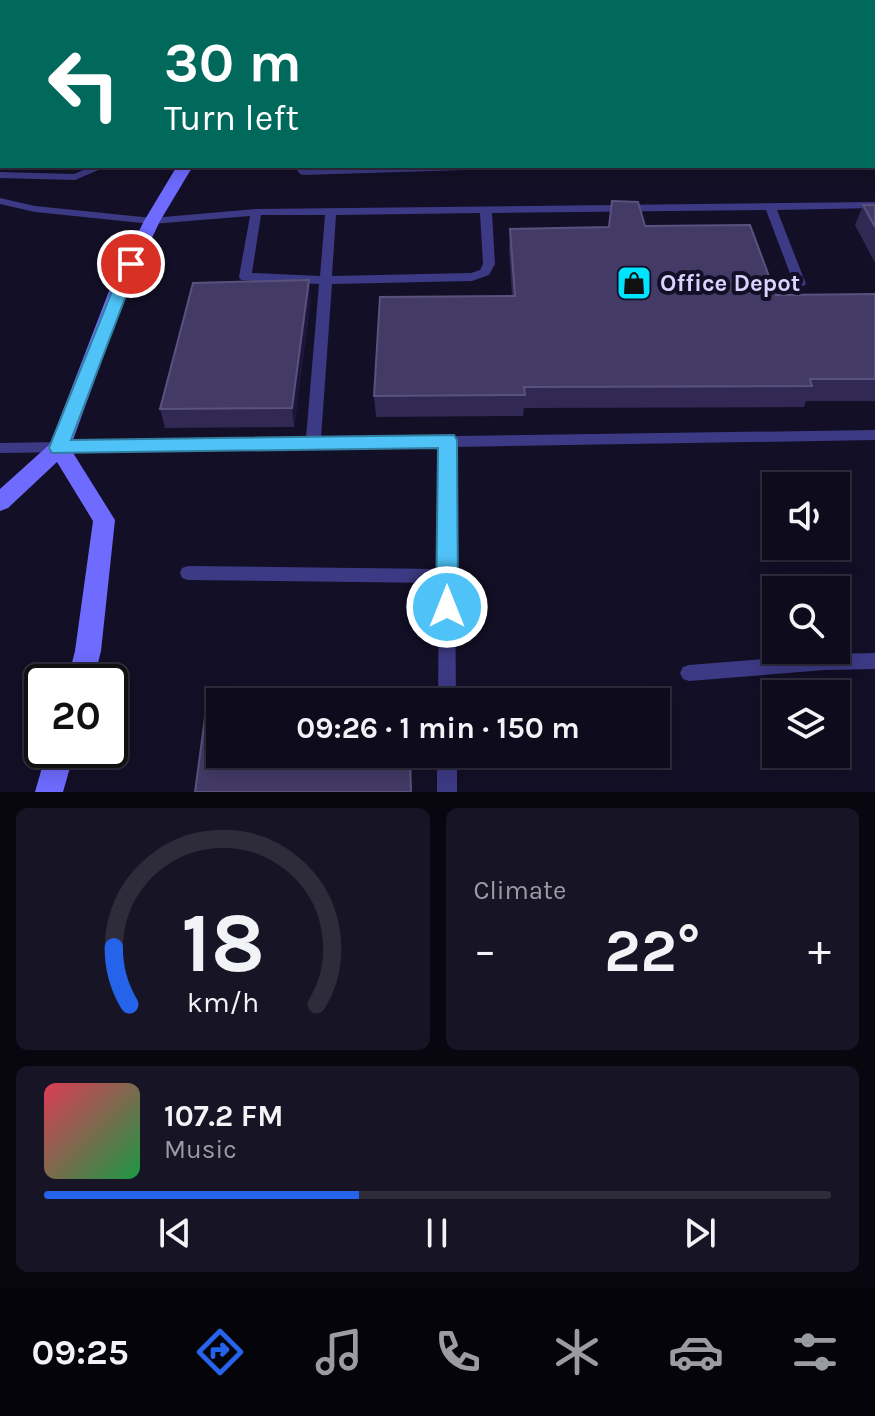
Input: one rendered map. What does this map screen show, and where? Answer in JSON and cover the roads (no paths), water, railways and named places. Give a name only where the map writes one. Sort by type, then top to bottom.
[{"type":"main road","points":[[0,502],[59,448],[120,286],[152,221],[184,168]]},
{"type":"main road","points":[[59,448],[104,520],[85,664]]},
{"type":"main road","points":[[49,792],[56,768]]},
{"type":"lane","points":[[0,175],[75,177],[98,168]]},
{"type":"lane","points":[[301,168],[304,172],[405,168]]},
{"type":"lane","points":[[0,201],[35,209],[152,221],[256,212],[875,205]]},
{"type":"lane","points":[[770,206],[800,284]]},
{"type":"lane","points":[[256,212],[245,277],[325,280],[472,277],[485,272],[489,264],[486,209]]},
{"type":"lane","points":[[313,443],[331,211]]},
{"type":"lane","points":[[0,448],[875,435]]},
{"type":"lane","points":[[447,440],[447,688]]},
{"type":"lane","points":[[188,573],[448,576]]},
{"type":"lane","points":[[689,673],[875,661]]},
{"type":"lane","points":[[447,768],[447,792]]},
{"type":"place","name":"Office Depot","points":[[634,283]]}]
